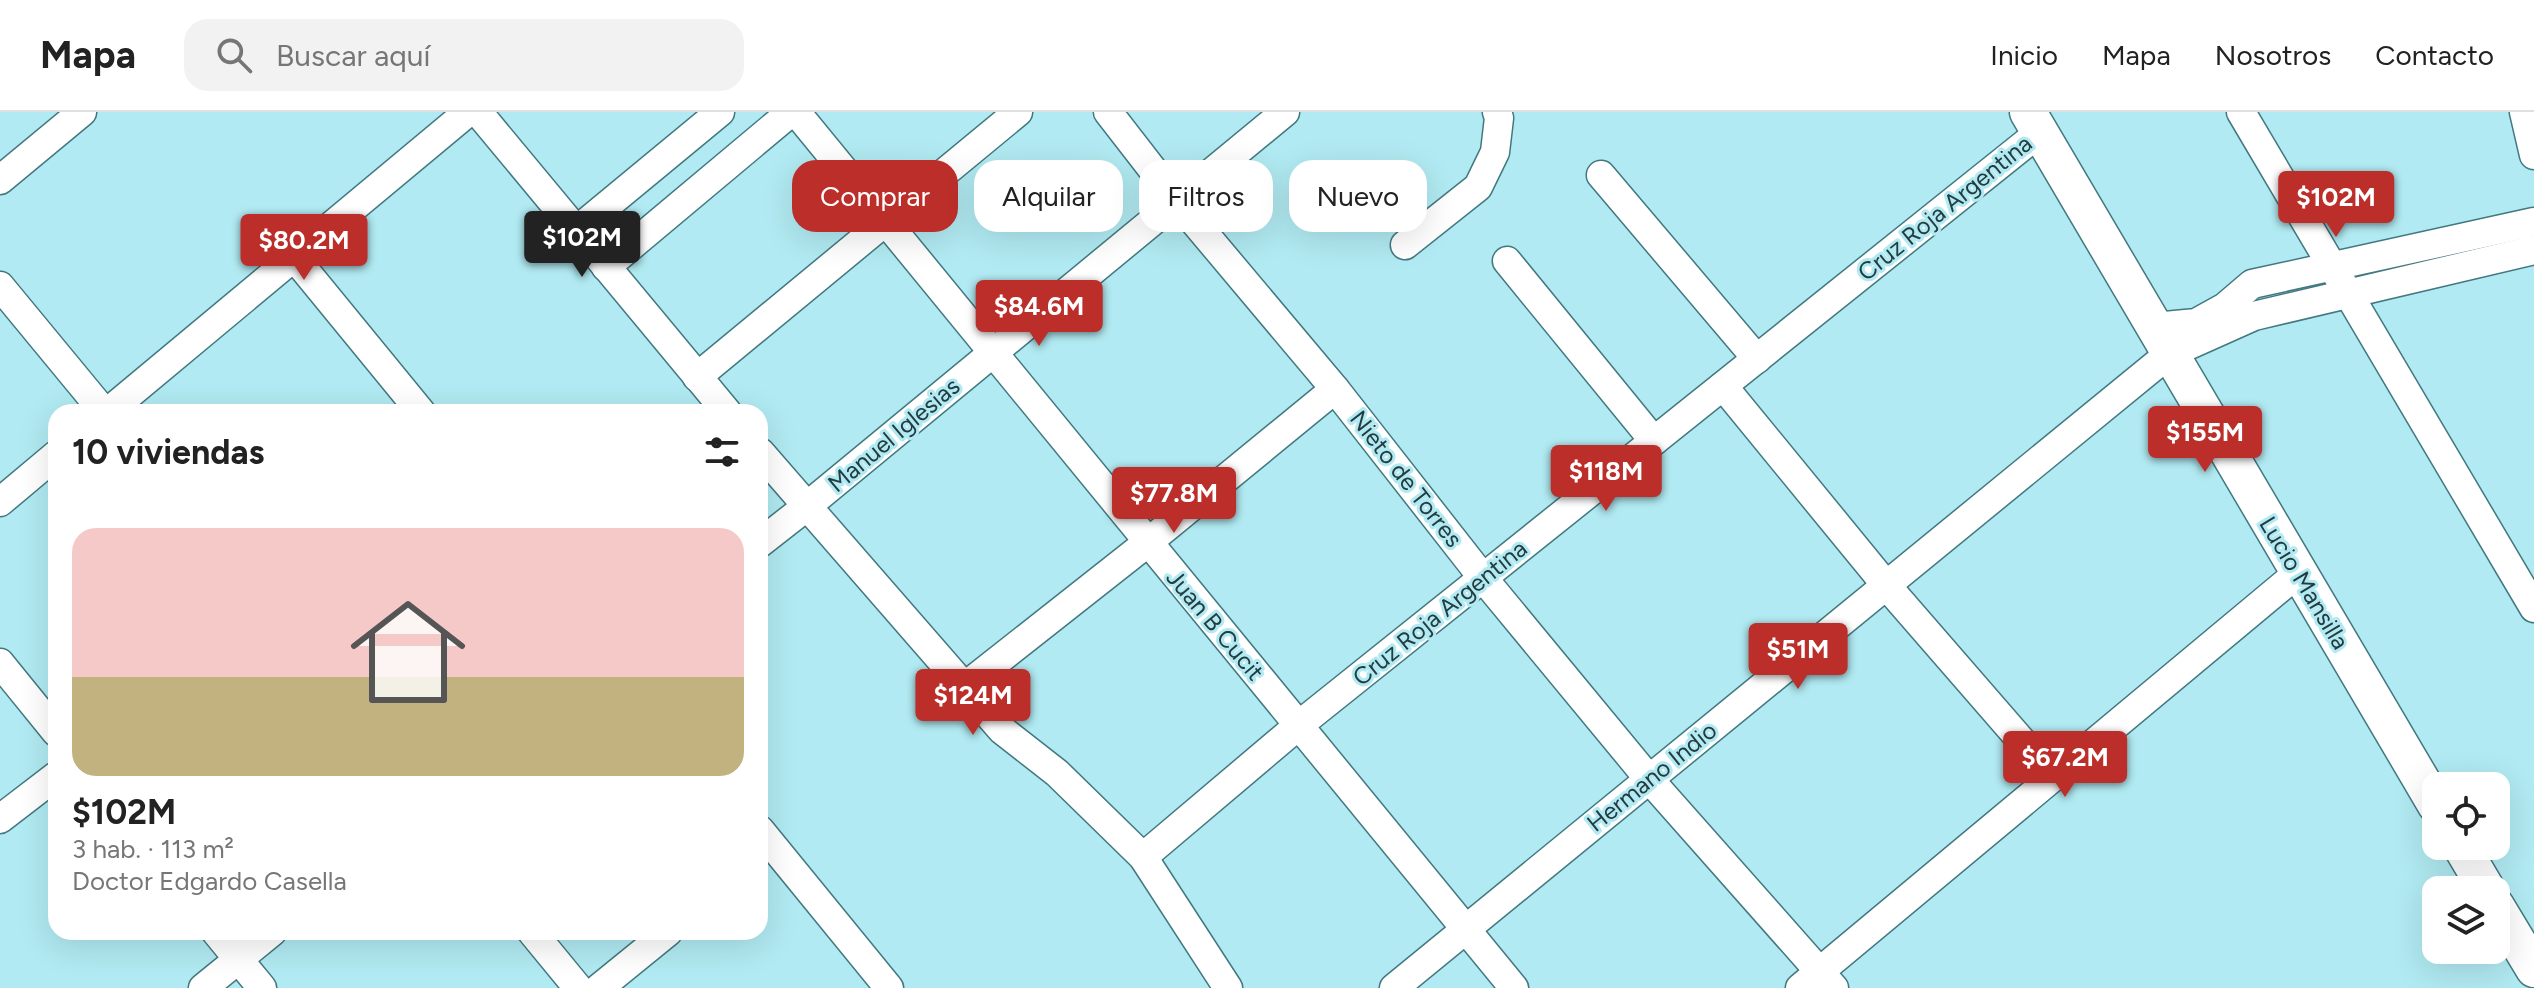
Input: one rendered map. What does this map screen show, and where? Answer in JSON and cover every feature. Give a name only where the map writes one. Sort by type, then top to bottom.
[{"type":"main road","name":"Lucio Mansilla","points":[[2034,122],[2422,781]]},
{"type":"main road","points":[[2510,929],[2534,969]]},
{"type":"street","points":[[0,180],[82,112]]},
{"type":"street","points":[[116,404],[468,112]]},
{"type":"street","points":[[478,112],[720,404]]},
{"type":"street","points":[[576,231],[720,112]]},
{"type":"street","points":[[606,267],[794,112]]},
{"type":"street","name":"Juan B Cucit","points":[[794,112],[834,160]]},
{"type":"street","points":[[958,160],[1018,112]]},
{"type":"street","name":"Nieto de Torres","points":[[1108,112],[1145,160]]},
{"type":"street","name":"Manuel Iglesias","points":[[1227,160],[1285,112]]},
{"type":"street","points":[[1405,245],[1478,187],[1495,152],[1497,112]]},
{"type":"street","points":[[2241,112],[2534,608]]},
{"type":"street","points":[[2524,112],[2534,155]]},
{"type":"street","name":"Cruz Roja Argentina","points":[[1143,857],[1299,725],[1757,359],[2034,122]]},
{"type":"street","points":[[1601,175],[1757,359]]},
{"type":"street","points":[[2162,341],[2225,307],[2252,284],[2534,222]]},
{"type":"street","points":[[697,377],[870,232]]},
{"type":"street","name":"Juan B Cucit","points":[[894,232],[1514,988]]},
{"type":"street","name":"Manuel Iglesias","points":[[768,537],[1139,232]]},
{"type":"street","name":"Nieto de Torres","points":[[1203,232],[1335,389],[1483,578],[1818,982]]},
{"type":"street","name":"Hermano Indio","points":[[1394,988],[1886,585],[2162,341],[2254,316],[2534,250]]},
{"type":"street","points":[[294,257],[414,404]]},
{"type":"street","points":[[1507,261],[1654,441]]},
{"type":"street","points":[[0,286],[99,404]]},
{"type":"street","points":[[1723,386],[1886,585],[2052,776]]},
{"type":"street","points":[[963,688],[1335,389]]},
{"type":"street","points":[[0,502],[48,462]]},
{"type":"street","points":[[768,462],[1002,730],[1067,782],[1143,857],[1228,988]]},
{"type":"street","points":[[1818,982],[2052,776],[2298,573]]},
{"type":"street","points":[[0,663],[48,722]]},
{"type":"street","points":[[0,819],[48,782]]},
{"type":"street","points":[[768,849],[889,988]]},
{"type":"street","points":[[223,940],[262,988]]},
{"type":"street","points":[[203,988],[262,940]]},
{"type":"street","points":[[539,940],[578,988]]},
{"type":"street","points":[[599,988],[658,940]]}]
